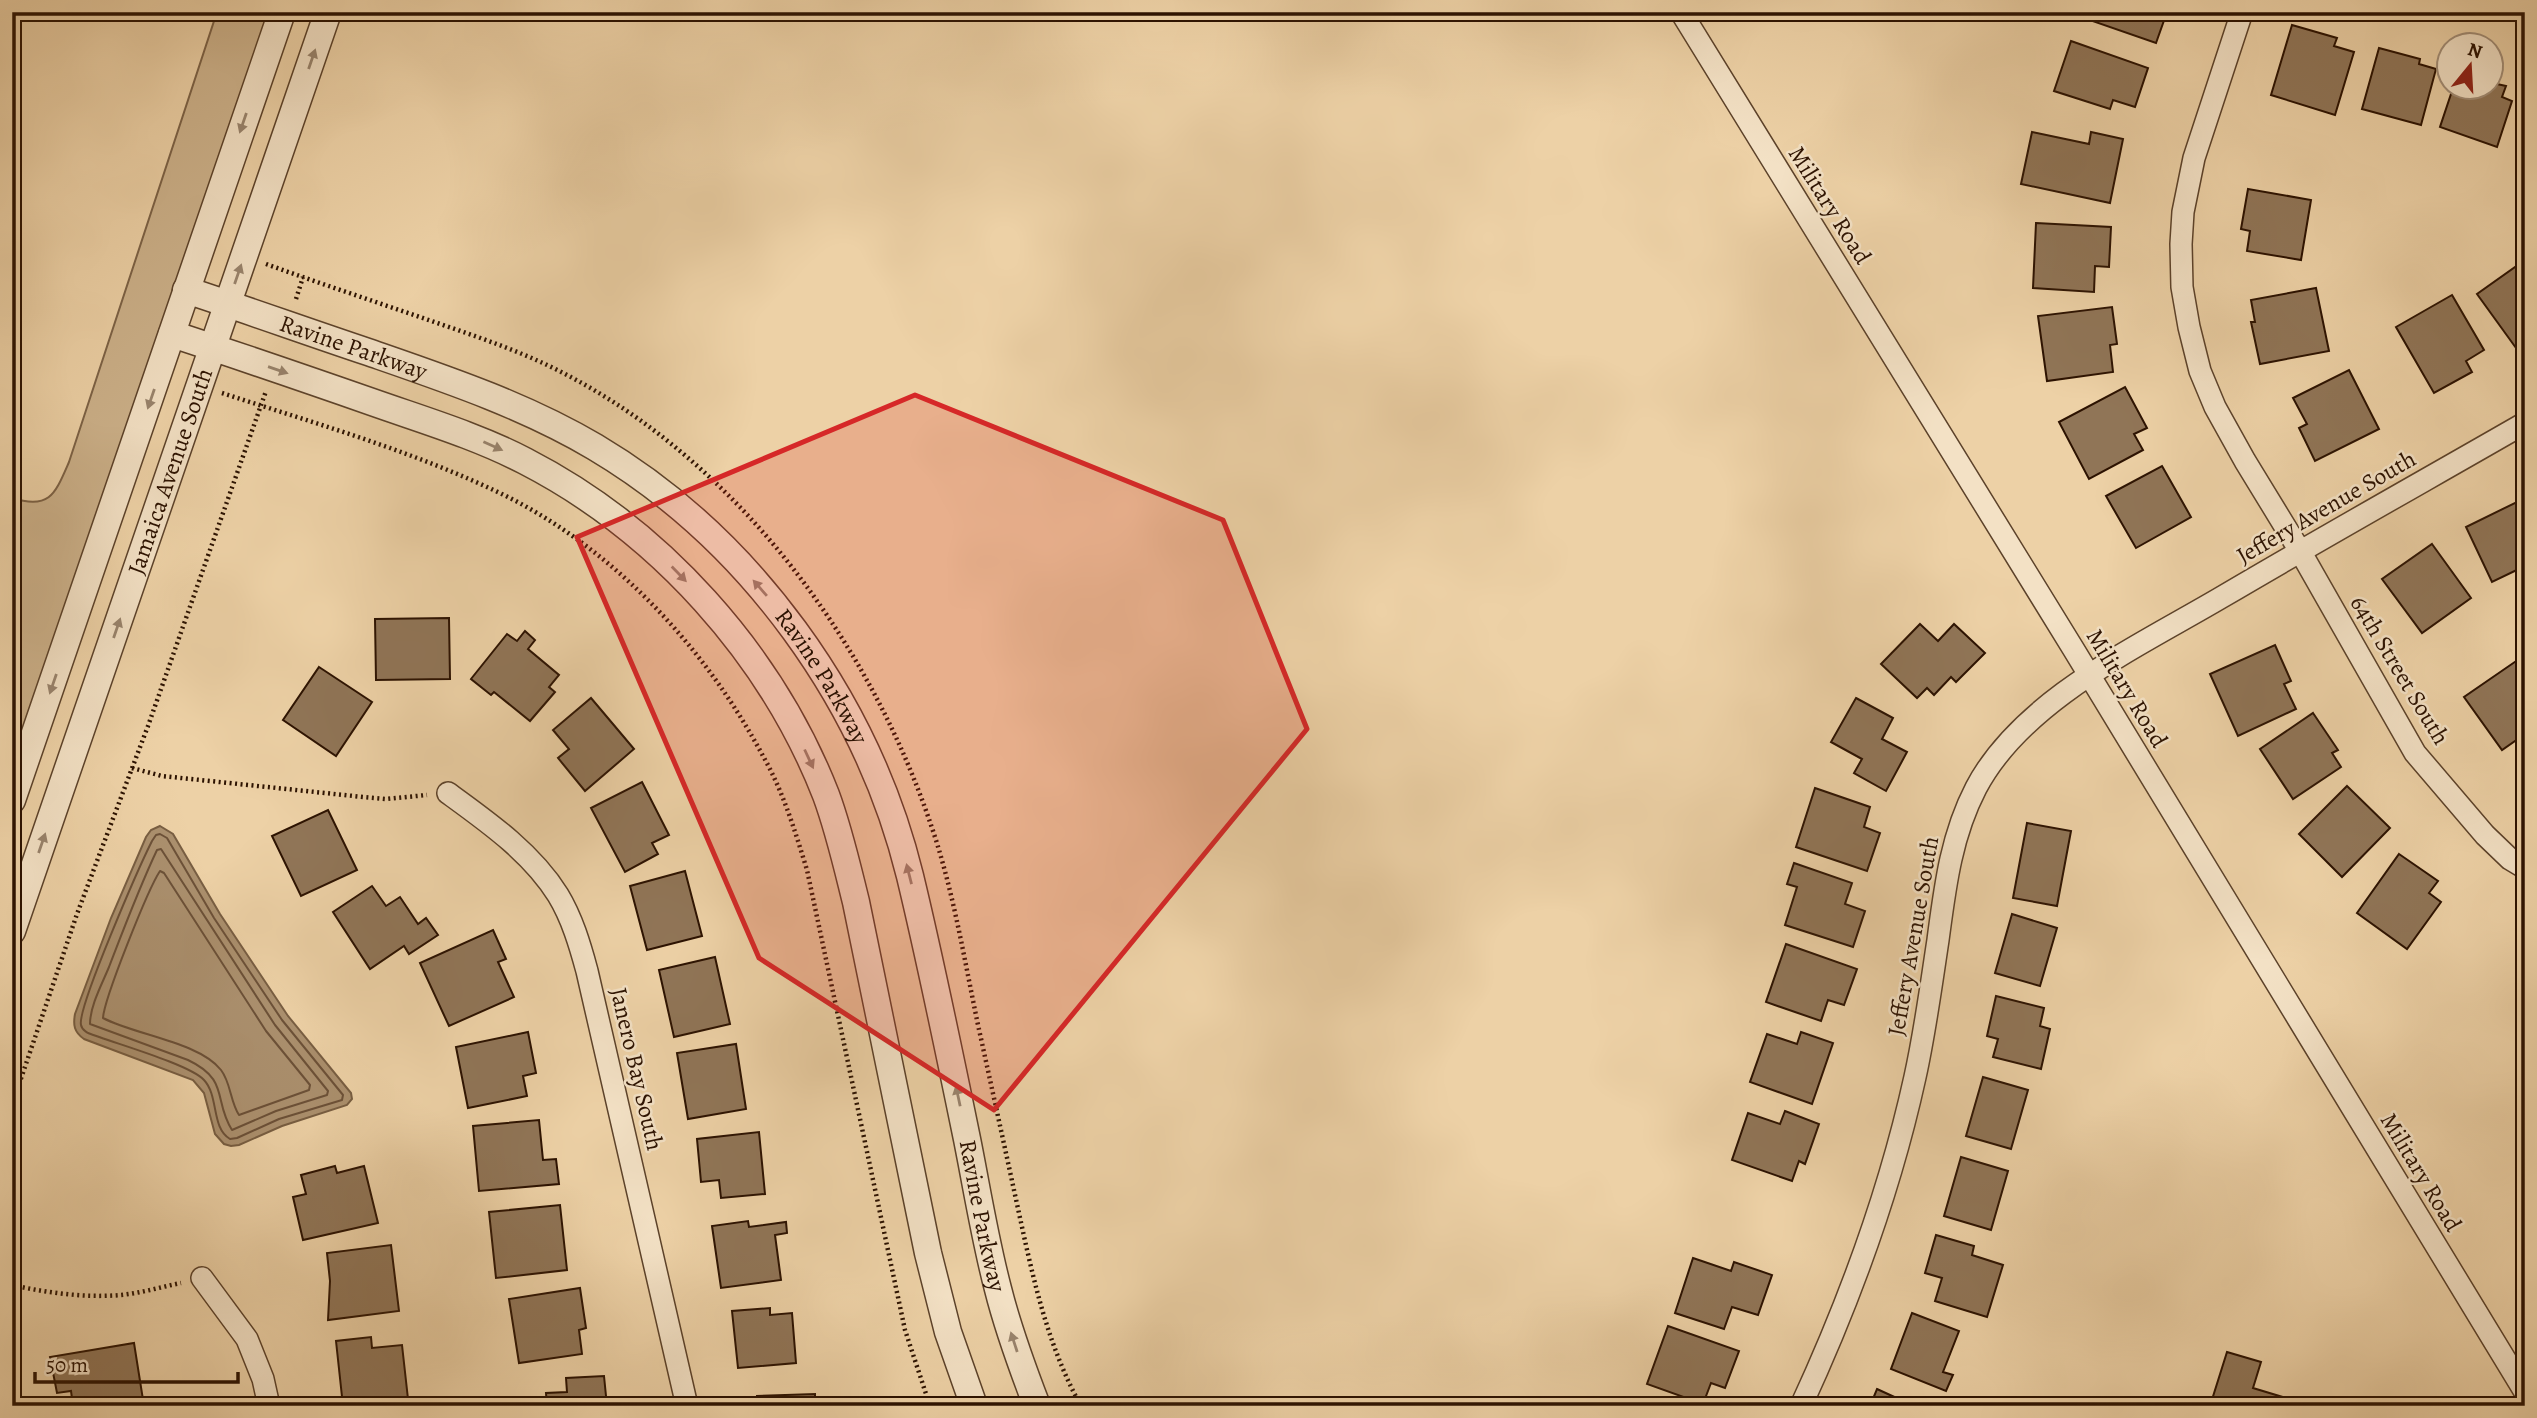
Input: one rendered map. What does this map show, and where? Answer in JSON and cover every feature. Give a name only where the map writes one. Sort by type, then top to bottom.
[{"type":"street","name":"Jamaica Avenue South","points":[[12,800],[282,12]]},
{"type":"street","name":"Jamaica Avenue South","points":[[12,931],[328,12]]},
{"type":"street","name":"Military Road","points":[[1681,12],[2525,1392]]},
{"type":"street","name":"64th Street South","points":[[2242,12],[2187,185],[2181,244],[2182,287],[2200,372],[2215,407],[2415,753],[2485,835],[2510,859],[2525,868]]},
{"type":"street","name":"Ravine Parkway","points":[[186,290],[464,385],[549,422],[595,447],[653,487],[709,534],[748,575],[806,647],[828,680],[854,728],[894,822],[909,872],[925,943],[996,1283],[1018,1357],[1037,1406]]},
{"type":"street","name":"Ravine Parkway","points":[[172,334],[416,417],[524,460],[574,489],[616,519],[668,563],[706,602],[742,646],[799,738],[825,795],[841,844],[856,902],[928,1253],[948,1332],[974,1406]]},
{"type":"street","name":"Jeffery Avenue South","points":[[1801,1406],[1869,1239],[1896,1153],[1925,1023],[1949,860],[1964,813],[1995,757],[2045,708],[2089,676],[2300,551],[2525,423]]},
{"type":"street","name":"Janero Bay South","points":[[448,793],[485,820],[542,873],[560,898],[577,935],[687,1406]]},
{"type":"street","points":[[202,1278],[247,1339],[263,1379],[270,1406]]},
{"type":"path","points":[[201,387],[433,465],[508,497],[538,514],[604,562],[659,611],[690,645],[764,757],[794,828],[807,870],[905,1330],[930,1406]]},
{"type":"path","points":[[12,1105],[89,879],[132,768],[261,406]]},
{"type":"path","points":[[132,768],[162,776],[386,799],[448,793]]},
{"type":"path","points":[[12,1285],[62,1293],[125,1295],[202,1278]]},
{"type":"highlighted area","points":[[915,395],[1223,520],[1307,729],[994,1110],[759,958],[577,537]]},
{"type":"shaded area","points":[[217,12],[269,12],[12,764],[12,498],[35,502],[50,496],[60,483],[69,462]]},
{"type":"water","points":[[160,826],[173,834],[220,914],[288,1016],[351,1093],[352,1099],[347,1105],[231,1146],[224,1144],[215,1134],[204,1093],[193,1080],[84,1039],[76,1031],[75,1014],[111,918],[146,837],[151,830]]},
{"type":"building","points":[[2076,12],[2167,12],[2156,43],[2075,15]]},
{"type":"building","points":[[2292,25],[2337,38],[2334,46],[2354,52],[2335,115],[2271,95]]},
{"type":"building","points":[[2071,41],[2148,68],[2135,107],[2113,100],[2110,109],[2054,91]]},
{"type":"building","points":[[2379,48],[2420,59],[2419,64],[2436,69],[2421,125],[2362,109]]},
{"type":"building","points":[[2506,99],[2512,101],[2497,147],[2440,127],[2448,102],[2506,102]]},
{"type":"building","points":[[2032,132],[2089,144],[2091,132],[2123,139],[2110,203],[2021,184]]},
{"type":"building","points":[[2248,189],[2311,200],[2301,260],[2247,251],[2250,231],[2241,229]]},
{"type":"building","points":[[2036,223],[2111,227],[2109,267],[2095,266],[2094,292],[2033,288]]},
{"type":"building","points":[[2525,260],[2525,342],[2516,348],[2477,294]]},
{"type":"building","points":[[2316,288],[2329,351],[2260,364],[2251,322],[2255,322],[2251,300]]},
{"type":"building","points":[[2452,295],[2484,350],[2466,361],[2472,372],[2434,393],[2396,327]]},
{"type":"building","points":[[2112,307],[2117,344],[2110,345],[2113,372],[2047,381],[2038,316]]},
{"type":"building","points":[[2349,370],[2379,429],[2315,461],[2299,428],[2307,424],[2293,398]]},
{"type":"building","points":[[2125,387],[2147,428],[2134,434],[2143,450],[2089,479],[2059,422]]},
{"type":"building","points":[[2162,466],[2191,517],[2136,548],[2106,496]]},
{"type":"building","points":[[2521,500],[2525,508],[2525,566],[2492,582],[2466,527]]},
{"type":"building","points":[[2432,544],[2471,598],[2422,633],[2382,579]]},
{"type":"building","points":[[449,618],[450,679],[376,680],[375,619]]},
{"type":"building","points":[[1920,624],[1938,641],[1954,624],[1985,653],[1956,682],[1951,677],[1934,695],[1927,688],[1917,698],[1881,664]]},
{"type":"building","points":[[525,631],[535,640],[528,649],[559,675],[549,687],[555,692],[530,721],[494,692],[491,695],[471,679],[507,634],[517,641]]},
{"type":"building","points":[[2275,645],[2291,681],[2284,684],[2296,709],[2238,736],[2210,674]]},
{"type":"building","points":[[2522,657],[2525,661],[2525,734],[2502,750],[2464,697]]},
{"type":"building","points":[[319,667],[372,702],[336,756],[283,720]]},
{"type":"building","points":[[591,698],[634,749],[585,791],[558,758],[569,749],[553,730]]},
{"type":"building","points":[[1856,698],[1893,718],[1882,739],[1907,752],[1886,791],[1854,773],[1862,759],[1831,742]]},
{"type":"building","points":[[2313,713],[2338,750],[2332,753],[2341,767],[2293,799],[2260,749]]},
{"type":"building","points":[[642,782],[669,835],[652,843],[658,854],[625,872],[591,808]]},
{"type":"building","points":[[2347,786],[2390,828],[2342,877],[2299,834]]},
{"type":"building","points":[[1815,788],[1870,807],[1864,827],[1880,833],[1867,871],[1796,847]]},
{"type":"building","points":[[328,810],[357,870],[301,896],[272,836]]},
{"type":"building","points":[[2027,823],[2071,831],[2057,906],[2013,898]]},
{"type":"building","points":[[2399,854],[2438,881],[2429,893],[2441,902],[2407,949],[2357,913]]},
{"type":"building","points":[[1794,863],[1852,883],[1845,904],[1865,911],[1853,947],[1785,925],[1797,887],[1787,884]]},
{"type":"building","points":[[685,871],[702,936],[647,950],[630,886]]},
{"type":"building","points":[[372,886],[386,906],[400,897],[418,924],[426,918],[438,935],[409,954],[404,946],[370,969],[333,912]]},
{"type":"building","points":[[2012,914],[2057,928],[2040,986],[1995,973]]},
{"type":"building","points":[[493,930],[506,959],[498,962],[514,997],[449,1026],[420,963]]},
{"type":"building","points":[[1786,944],[1857,969],[1844,1005],[1828,1000],[1821,1021],[1766,1002]]},
{"type":"building","points":[[715,957],[730,1024],[674,1037],[659,970]]},
{"type":"building","points":[[1996,996],[2044,1008],[2040,1026],[2050,1029],[2041,1069],[1993,1057],[1998,1039],[1987,1036]]},
{"type":"building","points":[[528,1032],[536,1073],[523,1076],[527,1096],[468,1108],[456,1047]]},
{"type":"building","points":[[1801,1032],[1833,1043],[1812,1104],[1750,1082],[1767,1034],[1797,1044]]},
{"type":"building","points":[[736,1044],[746,1109],[688,1119],[677,1053]]},
{"type":"building","points":[[1983,1077],[2028,1090],[2011,1149],[1966,1136]]},
{"type":"building","points":[[1785,1111],[1819,1124],[1805,1164],[1799,1161],[1792,1181],[1732,1160],[1748,1113],[1780,1124]]},
{"type":"building","points":[[539,1120],[543,1160],[556,1159],[559,1184],[479,1191],[473,1126]]},
{"type":"building","points":[[759,1132],[765,1194],[721,1198],[719,1180],[701,1182],[697,1139]]},
{"type":"building","points":[[1961,1157],[2008,1171],[1991,1230],[1944,1216]]},
{"type":"building","points":[[335,1166],[337,1173],[364,1166],[378,1223],[303,1240],[293,1197],[306,1194],[301,1175]]},
{"type":"building","points":[[560,1205],[567,1270],[496,1278],[489,1212]]},
{"type":"building","points":[[748,1221],[749,1227],[786,1222],[787,1233],[775,1235],[781,1280],[721,1288],[712,1226]]},
{"type":"building","points":[[1936,1235],[1974,1246],[1972,1255],[2003,1265],[1987,1317],[1935,1301],[1942,1278],[1925,1273]]},
{"type":"building","points":[[391,1245],[399,1311],[328,1320],[330,1281],[327,1253]]},
{"type":"building","points":[[1693,1258],[1731,1271],[1734,1262],[1772,1275],[1758,1315],[1732,1307],[1724,1329],[1675,1313]]},
{"type":"building","points":[[580,1288],[586,1328],[579,1330],[582,1354],[519,1363],[509,1299]]},
{"type":"building","points":[[770,1308],[770,1315],[792,1313],[796,1363],[738,1368],[732,1311]]},
{"type":"building","points":[[1912,1313],[1959,1331],[1943,1372],[1953,1375],[1946,1391],[1891,1369]]},
{"type":"building","points":[[1668,1326],[1739,1351],[1725,1388],[1711,1383],[1703,1404],[1647,1384]]},
{"type":"building","points":[[371,1337],[372,1348],[402,1345],[408,1399],[343,1406],[336,1341]]},
{"type":"building","points":[[134,1343],[144,1406],[73,1406],[71,1391],[57,1393],[50,1357]]},
{"type":"building","points":[[2227,1352],[2261,1362],[2253,1388],[2286,1398],[2284,1406],[2210,1406]]},
{"type":"building","points":[[604,1376],[607,1406],[547,1406],[546,1393],[567,1392],[566,1378]]},
{"type":"building","points":[[1877,1389],[1914,1406],[1870,1406]]},
{"type":"building","points":[[815,1394],[815,1406],[757,1406],[757,1396]]}]
